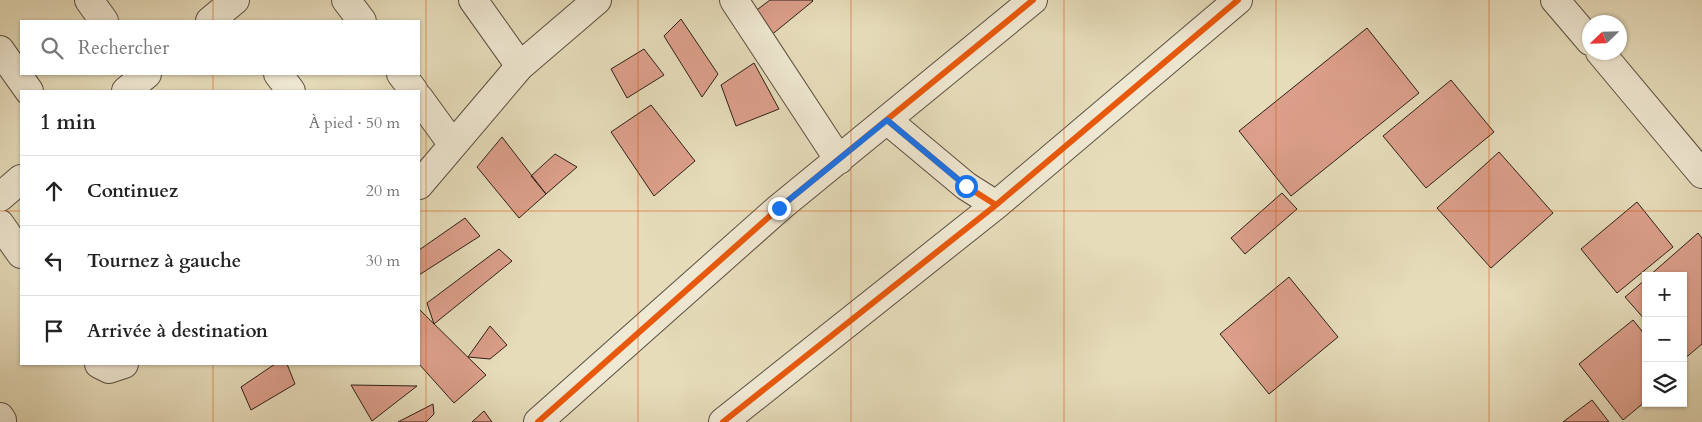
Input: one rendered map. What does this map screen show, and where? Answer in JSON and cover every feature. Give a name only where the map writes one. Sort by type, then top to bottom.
[{"type":"street","points":[[89,0],[103,20]]},
{"type":"street","points":[[346,0],[361,20]]},
{"type":"street","points":[[473,0],[520,66]]},
{"type":"street","points":[[420,184],[520,66],[597,0]]},
{"type":"street","points":[[734,0],[839,160]]},
{"type":"street","points":[[538,422],[779,208],[1033,0]]},
{"type":"street","points":[[723,422],[996,205],[1238,0]]},
{"type":"street","points":[[1555,0],[1582,32]]},
{"type":"street","points":[[0,50],[28,90]]},
{"type":"street","points":[[1607,60],[1698,159]]},
{"type":"street","points":[[279,75],[290,90]]},
{"type":"street","points":[[402,75],[413,90]]},
{"type":"street","points":[[420,99],[453,145]]},
{"type":"street","points":[[887,120],[966,186],[996,205]]},
{"type":"street","points":[[0,197],[20,180]]},
{"type":"street","points":[[0,224],[20,253]]},
{"type":"street","points":[[101,365],[109,369],[121,365]]},
{"type":"building","points":[[770,0],[813,1],[764,41],[746,18]]},
{"type":"building","points":[[681,19],[718,74],[702,97],[664,36]]},
{"type":"building","points":[[1367,28],[1419,93],[1291,196],[1239,131]]},
{"type":"building","points":[[644,49],[664,75],[627,98],[611,69]]},
{"type":"building","points":[[754,63],[779,109],[736,126],[721,85]]},
{"type":"building","points":[[1451,80],[1494,132],[1426,188],[1383,136]]},
{"type":"building","points":[[651,105],[695,161],[654,196],[611,132]]},
{"type":"building","points":[[502,137],[546,194],[519,218],[477,167]]},
{"type":"building","points":[[1499,152],[1553,213],[1491,268],[1437,208]]},
{"type":"building","points":[[555,154],[577,167],[546,194],[531,176]]},
{"type":"building","points":[[1282,193],[1297,209],[1245,254],[1231,238]]},
{"type":"building","points":[[1637,202],[1673,247],[1617,293],[1581,249]]},
{"type":"building","points":[[465,218],[480,236],[420,274],[420,249]]},
{"type":"building","points":[[1698,233],[1702,238],[1702,344],[1687,357],[1687,272],[1654,272]]},
{"type":"building","points":[[499,249],[512,261],[434,324],[427,303]]},
{"type":"building","points":[[1289,277],[1338,337],[1269,394],[1220,334]]},
{"type":"building","points":[[1642,282],[1642,316],[1625,297]]},
{"type":"building","points":[[420,310],[486,375],[454,403],[420,365]]},
{"type":"building","points":[[1633,320],[1642,331],[1642,404],[1623,420],[1579,364]]},
{"type":"building","points":[[490,326],[507,345],[490,359],[468,357]]},
{"type":"building","points":[[274,365],[287,365],[295,384],[251,410],[241,387]]},
{"type":"building","points":[[351,385],[417,386],[372,421]]},
{"type":"building","points":[[1592,400],[1609,422],[1563,422]]},
{"type":"building","points":[[433,404],[434,414],[426,422],[398,422]]},
{"type":"building","points":[[484,411],[492,422],[472,422]]},
{"type":"cycle path","points":[[538,422],[779,208],[1033,0]]},
{"type":"cycle path","points":[[887,120],[966,186],[996,205],[1238,0]]},
{"type":"cycle path","points":[[723,422],[996,205]]},
{"type":"route","points":[[779,208],[887,120],[966,186]]}]
